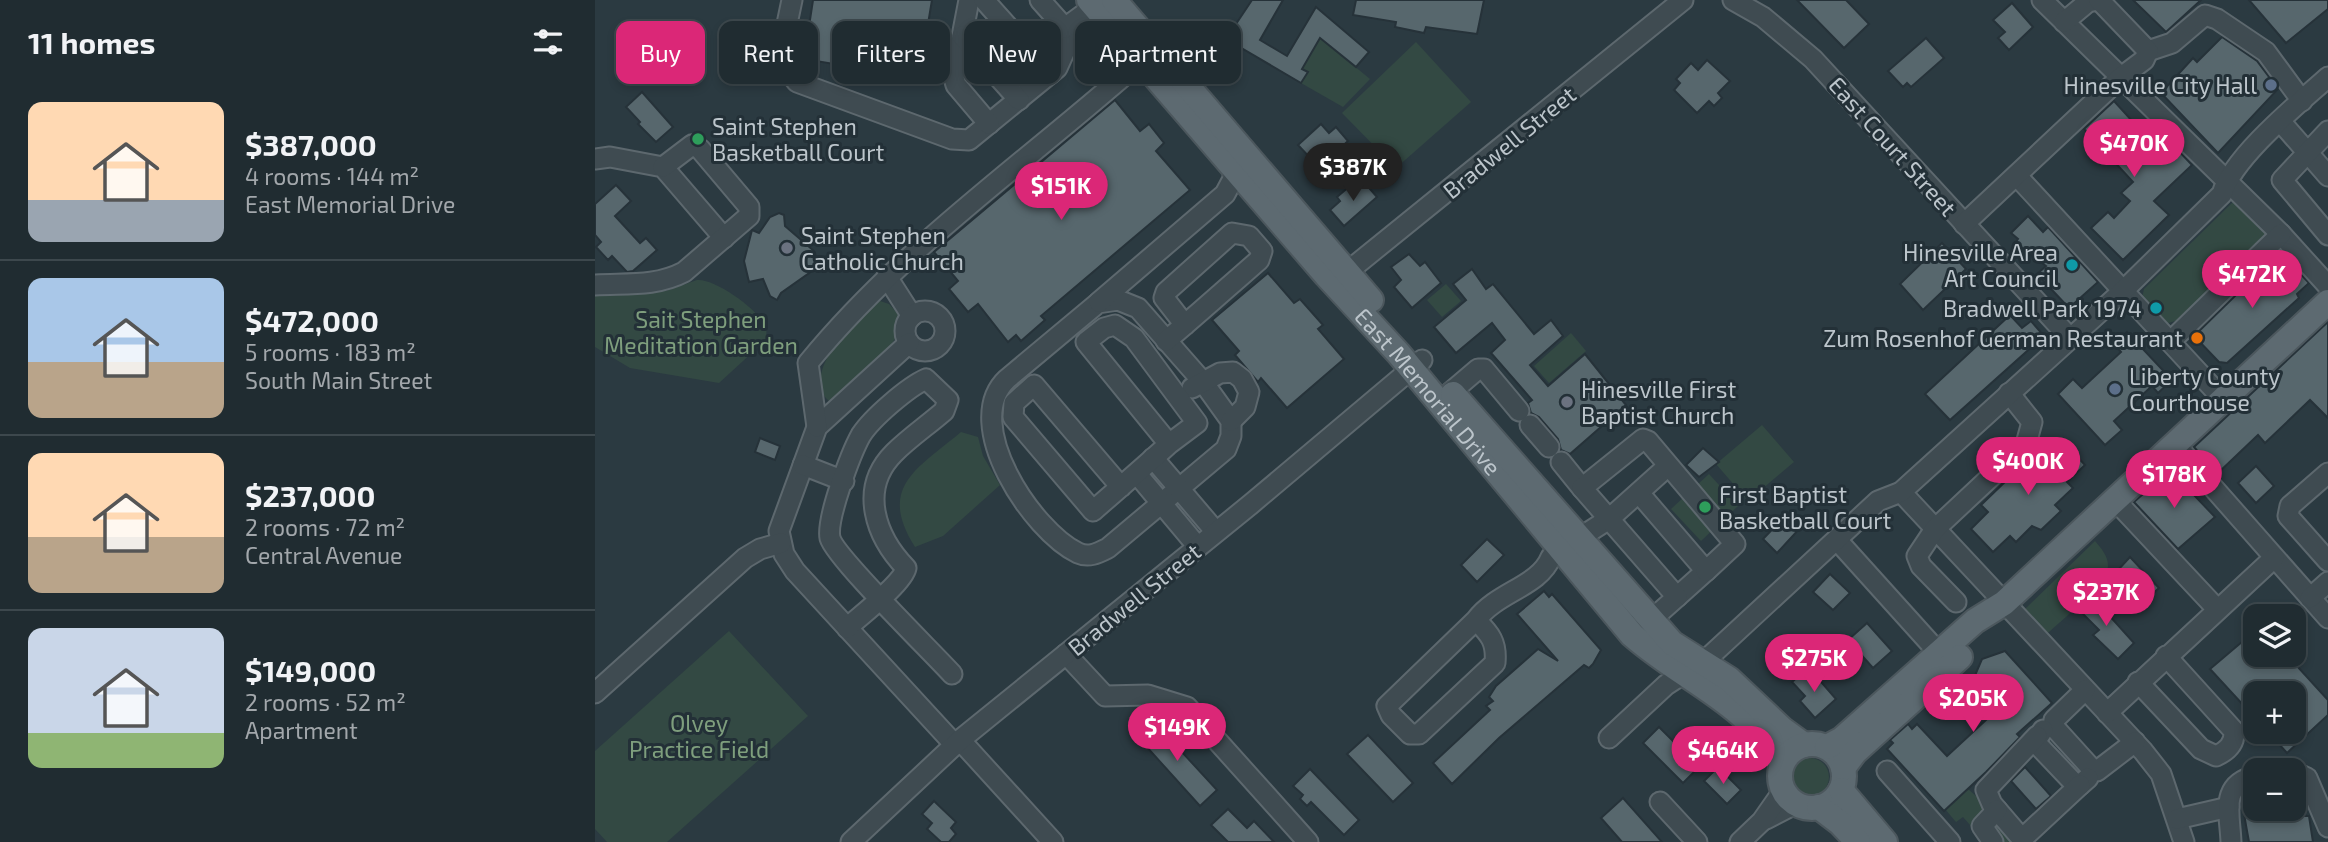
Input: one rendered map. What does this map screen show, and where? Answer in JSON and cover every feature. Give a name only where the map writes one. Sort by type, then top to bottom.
[{"type":"main road","name":"East Memorial Drive","points":[[1100,2],[1118,21]]},
{"type":"main road","name":"East Memorial Drive","points":[[1171,84],[1233,167],[1341,278]]},
{"type":"main road","name":"East Memorial Drive","points":[[1175,84],[1415,365],[1448,412],[1632,635],[1657,656],[1694,668],[1747,693],[1782,729],[1816,746]]},
{"type":"main road","points":[[1858,842],[1799,801],[1779,776],[1782,763],[1789,753],[1842,739],[1944,659],[1988,630],[2004,603],[2173,443],[2328,302]]},
{"type":"main road","name":"East Memorial Drive","points":[[1415,365],[1451,392],[1563,549],[1650,621],[1770,742],[1782,763]]},
{"type":"main road","points":[[1799,801],[1830,803],[1855,752],[1944,659]]},
{"type":"main road","points":[[1816,746],[1836,755],[1842,779],[1885,842]]},
{"type":"street","points":[[792,0],[783,43],[783,64],[797,82],[951,139],[969,140],[1038,84]]},
{"type":"street","points":[[969,0],[954,78],[956,85],[989,124]]},
{"type":"street","points":[[984,0],[1003,21]]},
{"type":"street","points":[[1040,0],[1065,28],[1066,46],[1061,58]]},
{"type":"street","name":"Bradwell Street","points":[[1341,278],[1683,0]]},
{"type":"street","name":"East Court Street","points":[[1733,0],[1763,17],[1813,59],[2069,337]]},
{"type":"street","points":[[2042,0],[2281,234],[2328,286]]},
{"type":"street","points":[[2064,22],[2088,2],[2098,0],[2148,51]]},
{"type":"street","points":[[1065,28],[1100,2]]},
{"type":"street","points":[[1964,224],[2120,78],[2144,60],[2148,51],[2172,43],[2205,15],[2217,19],[2266,52],[2302,101]]},
{"type":"street","points":[[962,36],[1019,100]]},
{"type":"street","points":[[1609,738],[1666,685],[1694,668],[1878,500],[1901,492],[2124,290],[2222,194],[2226,180],[2280,121],[2328,77]]},
{"type":"street","points":[[817,427],[808,363],[835,330],[887,277],[1114,84]]},
{"type":"street","points":[[2280,121],[2328,176]]},
{"type":"street","points":[[2328,131],[2306,150],[2282,180],[2328,235]]},
{"type":"street","points":[[595,285],[663,282],[684,272],[749,216],[749,207],[700,149],[692,145],[686,147],[663,167]]},
{"type":"street","points":[[595,159],[623,158],[663,167],[724,238]]},
{"type":"street","points":[[1098,303],[1118,300],[1138,309],[1203,382],[1231,421],[1231,436],[1226,449],[1177,487],[1108,548],[1093,556],[1078,553],[1048,530],[1000,460],[992,436],[991,410],[998,387],[1225,194],[1233,179],[1233,167]]},
{"type":"street","points":[[2017,176],[2222,398]]},
{"type":"street","points":[[1165,341],[1185,325],[1259,260],[1262,251],[1249,236],[1232,233],[1166,292],[1164,298],[1185,325]]},
{"type":"street","points":[[2171,341],[2281,234]]},
{"type":"street","points":[[887,277],[912,316]]},
{"type":"street","points":[[919,312],[934,313],[940,318],[945,333],[938,347],[928,351],[917,350],[909,343],[905,334],[912,316],[919,312]]},
{"type":"street","points":[[1169,444],[1086,342],[1104,328],[1115,325],[1134,338],[1197,423],[1169,444],[1129,480],[1093,511],[1013,417],[1014,403],[1034,385],[1129,480],[1160,502],[1198,547]]},
{"type":"street","points":[[909,343],[817,427],[779,531],[784,554],[795,571],[847,628],[1053,842]]},
{"type":"street","name":"Bradwell Street","points":[[851,842],[958,743],[1415,365]]},
{"type":"street","points":[[1451,392],[1478,369],[1484,369],[1677,597]]},
{"type":"street","points":[[1178,397],[1220,373],[1233,372],[1243,379],[1249,392],[1245,407],[1231,421]]},
{"type":"street","points":[[847,628],[880,597],[905,574],[906,568],[886,546],[880,534],[875,519],[876,489],[892,455],[944,411],[947,400],[942,391],[926,379],[909,389],[862,435],[843,481],[829,537],[836,550],[880,597],[952,674]]},
{"type":"street","points":[[1956,603],[1918,560],[1919,552],[1935,529],[2027,444],[2032,422],[2008,393]]},
{"type":"street","points":[[1583,488],[1643,439],[1648,441],[1735,544],[1650,621]]},
{"type":"street","points":[[2173,443],[2328,618]]},
{"type":"street","points":[[1153,458],[1216,532]]},
{"type":"street","points":[[803,465],[843,481]]},
{"type":"street","points":[[1476,620],[1491,636],[1497,648],[1495,663],[1419,734],[1410,734],[1391,715],[1387,706],[1476,620],[1488,604],[1518,586],[1522,573],[1539,559],[1563,549],[1609,519],[1668,466]]},
{"type":"street","points":[[2328,473],[2290,506],[2288,516],[2328,561]]},
{"type":"street","points":[[1901,492],[2135,742],[2161,774],[2183,842]]},
{"type":"street","points":[[1639,493],[1706,571]]},
{"type":"street","points":[[2114,499],[2217,609]]},
{"type":"street","points":[[1837,540],[1944,659]]},
{"type":"street","points":[[595,693],[745,558],[760,549],[781,543]]},
{"type":"street","points":[[2107,713],[2274,558]]},
{"type":"street","points":[[2310,598],[2328,582]]},
{"type":"street","points":[[1066,654],[1105,696],[1148,695],[1187,707],[1308,842]]},
{"type":"street","points":[[2138,682],[2208,755],[2216,756],[2227,750],[2235,738],[2234,731],[2166,656]]},
{"type":"street","points":[[2085,690],[1986,790],[1997,810],[2021,841],[2080,785],[2135,742]]},
{"type":"street","points":[[2055,720],[2053,726],[2092,769],[2097,771]]},
{"type":"street","points":[[2037,736],[2035,742],[2074,783],[2080,785]]},
{"type":"street","points":[[1887,771],[1950,842]]},
{"type":"street","points":[[2306,778],[2328,827]]},
{"type":"street","points":[[2231,842],[2228,796],[2236,784],[2243,781]]},
{"type":"street","points":[[1740,842],[1762,821],[1799,801]]},
{"type":"street","points":[[1660,802],[1696,842]]},
{"type":"street","points":[[2177,819],[2229,807]]},
{"type":"street","points":[[1993,842],[1982,826],[1997,810]]},
{"type":"green space","points":[[1320,38],[1370,79],[1343,107],[1301,83],[1308,72],[1302,69]]},
{"type":"green space","points":[[1416,42],[1471,102],[1396,168],[1342,113]]},
{"type":"green space","points":[[2233,202],[2241,205],[2267,231],[2266,238],[2182,319],[2165,324],[2142,298],[2144,289]]},
{"type":"green space","name":"Sait Stephen Meditation Garden","points":[[697,280],[715,284],[736,297],[756,313],[766,329],[766,340],[719,383],[630,368],[595,347],[595,289],[666,291]]},
{"type":"green space","points":[[1446,284],[1461,301],[1442,317],[1427,300]]},
{"type":"green space","points":[[880,301],[889,304],[899,315],[897,335],[890,347],[829,401],[821,390],[825,362],[845,332]]},
{"type":"green space","points":[[1571,333],[1586,351],[1549,383],[1534,366]]},
{"type":"green space","points":[[1762,425],[1794,462],[1748,501],[1716,464]]},
{"type":"green space","points":[[961,432],[978,437],[983,456],[1000,485],[943,536],[915,547],[904,526],[900,509],[901,494],[917,469]]},
{"type":"green space","name":"First Baptist Basketball Court","points":[[1709,474],[1738,506],[1701,541],[1671,509]]},
{"type":"green space","points":[[2095,541],[2107,559],[2106,574],[2092,592],[2045,636],[2022,612]]},
{"type":"green space","name":"Olvey Practice Field","points":[[729,631],[808,716],[667,842],[607,842],[595,829],[595,751]]},
{"type":"green space","points":[[1810,758],[1823,764],[1829,777],[1823,790],[1810,796],[1797,790],[1791,777],[1797,764]]},
{"type":"green space","points":[[1968,789],[2028,842],[1985,842],[1963,817],[1956,822],[1945,809]]},
{"type":"building","points":[[813,0],[932,0],[928,21],[832,21],[832,64],[818,61],[818,21],[810,21]]},
{"type":"building","points":[[1252,0],[1283,0],[1260,40],[1287,56],[1316,7],[1369,52],[1356,67],[1320,38],[1302,69],[1308,72],[1301,83],[1241,48],[1241,21],[1238,21]]},
{"type":"building","points":[[1356,0],[1484,0],[1477,34],[1426,27],[1424,33],[1395,27],[1396,22],[1353,15]]},
{"type":"building","points":[[1797,0],[1846,0],[1869,24],[1844,48]]},
{"type":"building","points":[[2133,0],[2201,0],[2166,32]]},
{"type":"building","points":[[2249,0],[2328,0],[2328,9],[2286,43]]},
{"type":"building","points":[[2012,3],[2033,27],[2009,50],[1998,38],[2005,32],[1993,20]]},
{"type":"building","points":[[2222,37],[2257,61],[2278,89],[2218,153],[2161,93],[2193,58],[2197,62]]},
{"type":"building","points":[[1926,38],[1944,58],[1911,87],[1907,83],[1903,87],[1888,71]]},
{"type":"building","points":[[1707,60],[1730,81],[1718,93],[1722,98],[1714,106],[1709,101],[1697,113],[1674,90],[1680,83],[1676,79],[1691,63],[1698,70]]},
{"type":"building","points":[[642,92],[673,127],[656,142],[626,107]]},
{"type":"building","points":[[1115,100],[1140,131],[1149,124],[1164,143],[1156,151],[1190,190],[1041,316],[1045,320],[1021,341],[1016,335],[1008,342],[978,304],[968,312],[949,289],[958,281],[934,252]]},
{"type":"building","points":[[2114,101],[2164,156],[2174,146],[2192,165],[2154,201],[2169,215],[2123,260],[2091,228],[2108,212],[2114,218],[2130,201],[2121,193],[2133,182],[2084,129]]},
{"type":"building","points":[[1321,124],[1329,133],[1336,127],[1348,141],[1332,156],[1326,149],[1313,161],[1298,145]]},
{"type":"building","points":[[1364,182],[1377,197],[1344,226],[1330,210],[1340,201],[1337,197],[1351,185],[1355,189]]},
{"type":"building","points":[[616,185],[631,201],[615,216],[640,243],[646,238],[657,250],[633,271],[627,272],[612,256],[608,260],[596,247],[601,242],[595,235],[595,204]]},
{"type":"building","points":[[779,213],[784,215],[785,226],[814,251],[818,261],[812,271],[781,293],[777,300],[770,296],[763,279],[749,282],[744,261],[752,230],[759,233],[770,217]]},
{"type":"building","points":[[2028,216],[2043,232],[2048,227],[2098,282],[2069,308],[2037,274],[2046,266],[2015,243],[2018,239],[2011,233]]},
{"type":"building","points":[[1942,243],[1966,269],[1923,310],[1900,284]]},
{"type":"building","points":[[2280,252],[2309,283],[2297,294],[2299,298],[2227,363],[2219,362],[2194,336]]},
{"type":"building","points":[[1409,254],[1420,266],[1425,262],[1441,283],[1412,308],[1394,287],[1401,280],[1391,267]]},
{"type":"building","points":[[1472,269],[1486,289],[1493,284],[1534,334],[1551,320],[1563,336],[1530,365],[1548,386],[1585,354],[1626,405],[1570,454],[1561,450],[1558,439],[1539,417],[1531,413],[1528,403],[1532,400],[1491,353],[1505,340],[1492,323],[1456,353],[1434,327],[1466,300],[1453,284]]},
{"type":"building","points":[[1268,273],[1294,303],[1300,299],[1323,325],[1318,329],[1344,359],[1287,408],[1261,378],[1258,382],[1235,355],[1239,351],[1212,320]]},
{"type":"building","points":[[2010,315],[2022,328],[2031,321],[2044,336],[1950,420],[1925,394]]},
{"type":"building","points":[[2328,322],[2328,418],[2310,400],[2265,443],[2258,435],[2217,474],[2194,447]]},
{"type":"building","name":"Liberty County Courthouse","points":[[2127,332],[2172,380],[2158,393],[2152,386],[2114,421],[2122,430],[2105,445],[2058,394],[2073,379],[2082,388],[2121,352],[2114,344]]},
{"type":"building","points":[[760,438],[780,446],[775,460],[755,452]]},
{"type":"building","points":[[2064,442],[2085,465],[2067,482],[2073,488],[2055,505],[2061,511],[2041,530],[2032,526],[2016,542],[2010,536],[1993,552],[1971,529],[1988,512],[1981,505],[2038,450],[2046,459]]},
{"type":"building","points":[[1703,448],[1719,462],[1699,477],[1686,465]]},
{"type":"building","points":[[2256,466],[2274,486],[2256,503],[2238,483]]},
{"type":"building","points":[[2170,470],[2215,517],[2178,549],[2134,502]]},
{"type":"building","points":[[1787,514],[1801,527],[1777,553],[1763,539]]},
{"type":"building","points":[[1487,539],[1504,555],[1477,582],[1461,565]]},
{"type":"building","points":[[2130,557],[2159,588],[2145,601],[2117,571]]},
{"type":"building","points":[[1830,574],[1850,593],[1833,610],[1813,592]]},
{"type":"building","points":[[1544,591],[1549,597],[1552,594],[1601,650],[1589,668],[1584,665],[1499,738],[1452,784],[1433,763],[1490,710],[1486,706],[1493,701],[1489,697],[1496,686],[1538,649],[1558,661],[1517,614]]},
{"type":"building","points":[[2090,594],[2134,643],[2118,659],[2093,635],[2099,630],[2077,608]]},
{"type":"building","points":[[1867,623],[1892,651],[1873,668],[1848,640]]},
{"type":"building","points":[[2243,641],[2243,667],[2298,667],[2328,700],[2328,715],[2306,735],[2306,681],[2243,681],[2243,705],[2210,669]]},
{"type":"building","points":[[2005,651],[2052,703],[2017,734],[2020,737],[1944,811],[1887,749],[1893,743],[1890,740],[1908,724],[1912,729],[1917,724],[1947,756],[1999,708],[1973,680],[1982,659]]},
{"type":"building","points":[[1803,672],[1811,680],[1816,676],[1836,699],[1815,718],[1800,701],[1805,696],[1792,682]]},
{"type":"building","points":[[1151,721],[1161,731],[1165,728],[1172,735],[1169,738],[1217,790],[1200,806],[1136,735]]},
{"type":"building","points":[[1659,727],[1699,767],[1683,783],[1643,743]]},
{"type":"building","points":[[1368,735],[1413,783],[1393,802],[1347,754]]},
{"type":"building","points":[[2279,744],[2297,744],[2287,753]]},
{"type":"building","points":[[1718,767],[1741,790],[1727,804],[1704,781]]},
{"type":"building","points":[[2025,767],[2051,796],[2036,809],[2011,781]]},
{"type":"building","points":[[1310,769],[1359,820],[1344,835],[1311,802],[1307,806],[1300,799],[1303,795],[1293,786]]},
{"type":"building","points":[[1623,798],[1662,842],[1622,842],[1601,818]]},
{"type":"building","points":[[934,801],[956,822],[951,828],[956,834],[949,842],[941,842],[927,829],[932,823],[922,814]]},
{"type":"building","points":[[1228,809],[1247,828],[1254,821],[1274,842],[1228,842],[1211,825]]},
{"type":"building","points":[[2306,816],[2309,816],[2313,842],[2249,842],[2245,821],[2306,821]]},
{"type":"place","name":"Hinesville City Hall","points":[[2271,85]]},
{"type":"place","name":"Saint Stephen Basketball Court","points":[[698,139]]},
{"type":"place","name":"Saint Stephen Catholic Church","points":[[787,248]]},
{"type":"place","name":"Hinesville Area Art Council","points":[[2072,265]]},
{"type":"place","name":"Bradwell Park 1974","points":[[2156,308]]},
{"type":"place","name":"Zum Rosenhof German Restaurant","points":[[2197,338]]},
{"type":"place","name":"Liberty County Courthouse","points":[[2115,389]]},
{"type":"place","name":"Hinesville First Baptist Church","points":[[1567,402]]},
{"type":"place","name":"First Baptist Basketball Court","points":[[1705,507]]}]
